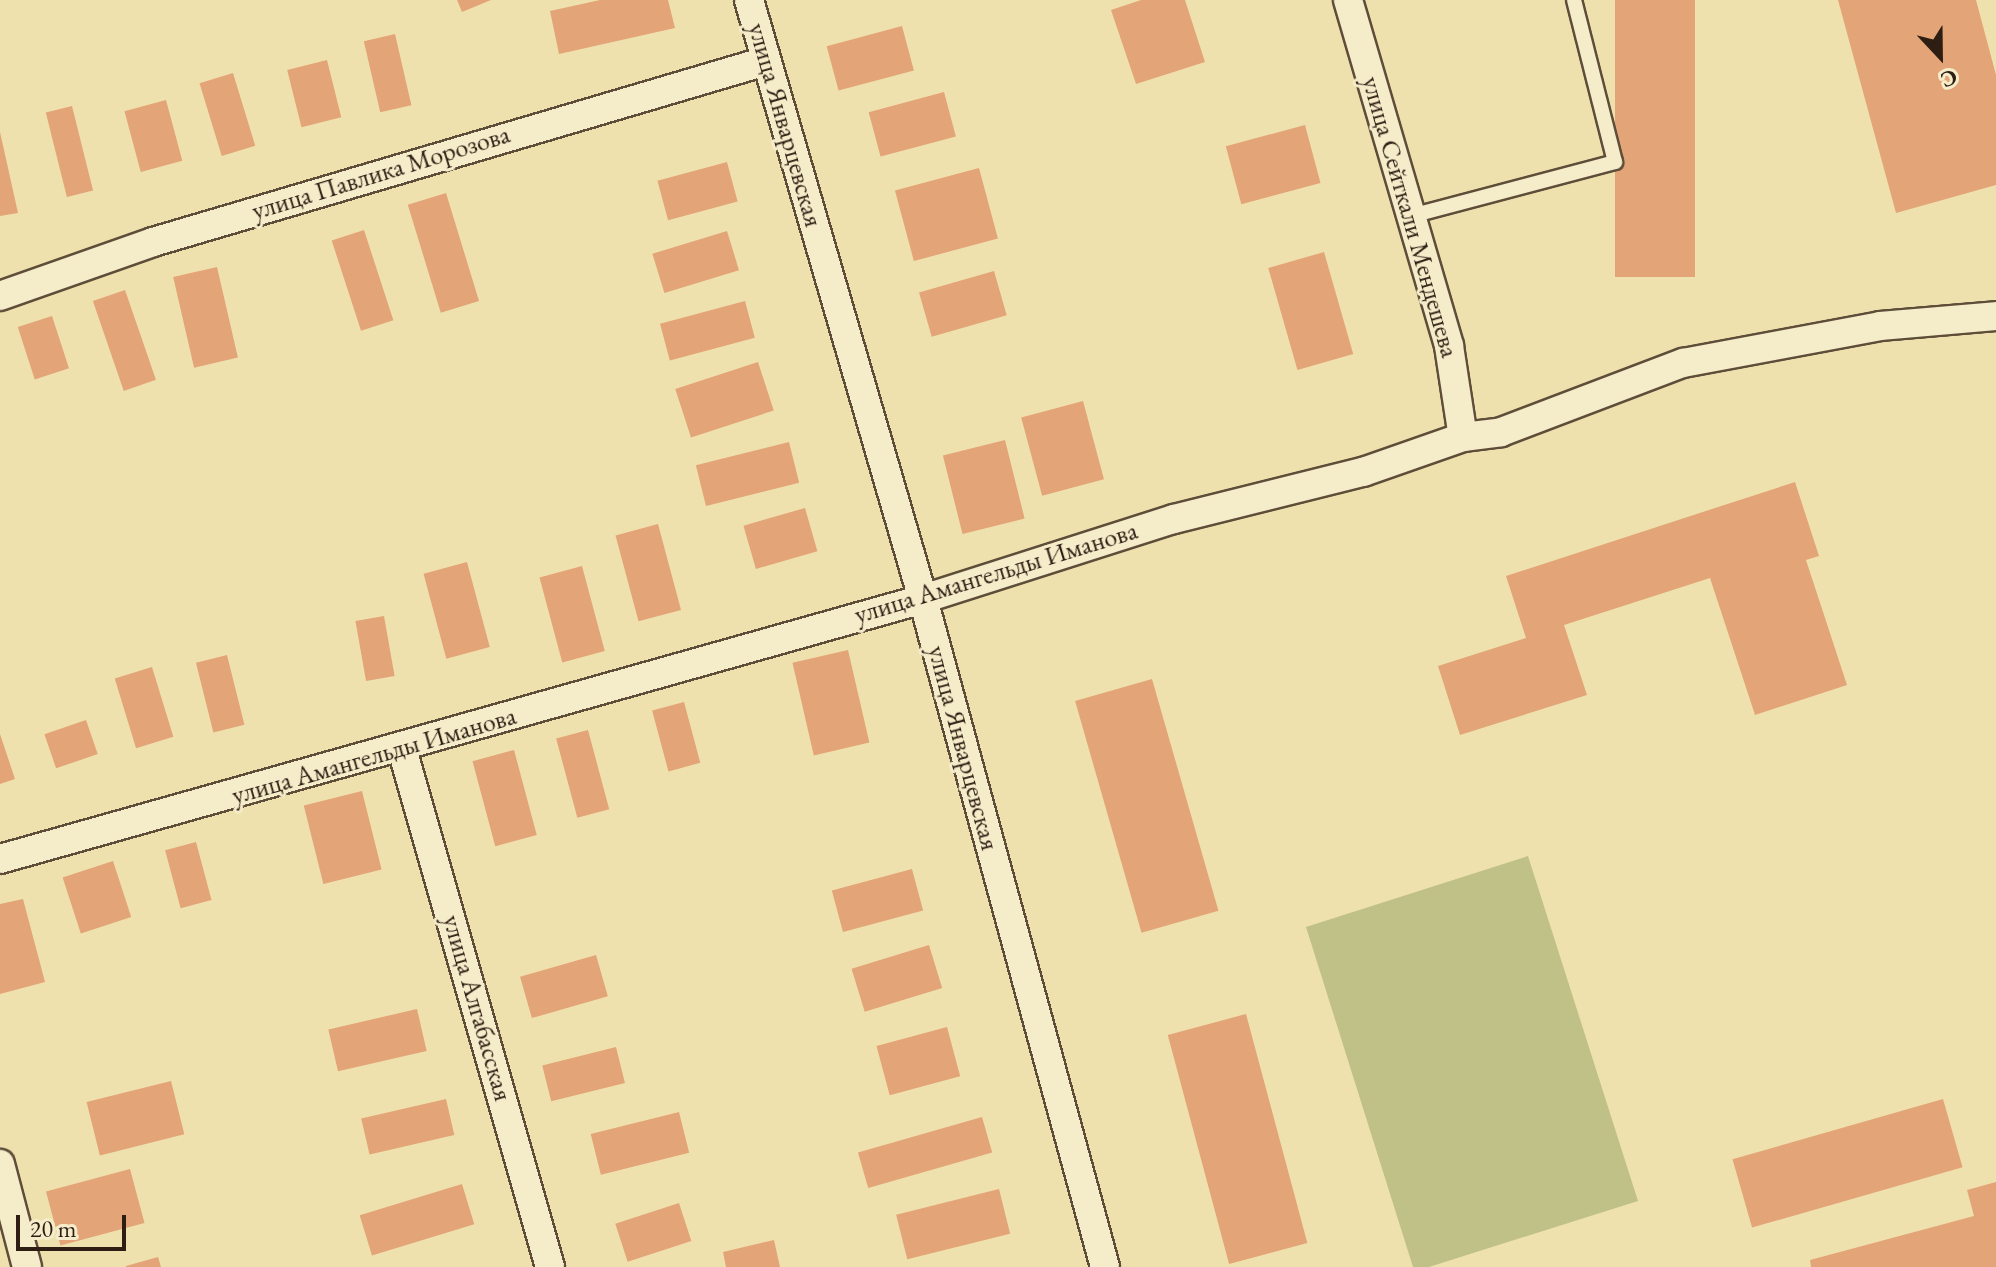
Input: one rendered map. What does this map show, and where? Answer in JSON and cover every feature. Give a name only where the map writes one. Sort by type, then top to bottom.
[{"type":"street","name":"улица Январцевская","points":[[749,0],[923,599],[1105,1267]]},
{"type":"street","name":"улица Сейткали Мендешева","points":[[1348,0],[1449,346],[1463,437]]},
{"type":"street","name":"улица Павлика Морозова","points":[[0,296],[153,242],[766,61]]},
{"type":"street","name":"улица Амангельды Иманова","points":[[0,859],[402,749],[923,599],[1174,519],[1363,472],[1463,437],[1501,432],[1683,363],[1880,326],[1996,316]]},
{"type":"street","name":"улица Алгабасская","points":[[402,749],[550,1267]]},
{"type":"street","points":[[0,1164],[27,1267]]},
{"type":"lane","points":[[1411,216],[1615,162],[1574,0]]},
{"type":"green space","points":[[1528,856],[1638,1201],[1429,1267],[1413,1267],[1306,927]]},
{"type":"building","points":[[457,0],[491,0],[462,12]]},
{"type":"building","points":[[600,0],[668,0],[675,28],[559,54],[550,11]]},
{"type":"building","points":[[1141,0],[1185,0],[1205,62],[1136,84],[1111,10]]},
{"type":"building","points":[[1615,0],[1695,0],[1695,277],[1615,277]]},
{"type":"building","points":[[1838,0],[1976,0],[1996,75],[1996,185],[1896,213]]},
{"type":"building","points":[[902,26],[914,70],[839,91],[827,46]]},
{"type":"building","points":[[395,34],[411,105],[380,112],[364,41]]},
{"type":"building","points":[[327,60],[341,117],[301,127],[287,70]]},
{"type":"building","points":[[233,73],[255,146],[222,156],[200,83]]},
{"type":"building","points":[[944,92],[956,136],[881,157],[869,112]]},
{"type":"building","points":[[166,100],[182,161],[141,172],[124,111]]},
{"type":"building","points":[[72,106],[93,190],[67,197],[46,113]]},
{"type":"building","points":[[1305,125],[1321,183],[1241,204],[1226,146]]},
{"type":"building","points":[[0,132],[18,213],[0,216]]},
{"type":"building","points":[[727,162],[738,202],[668,220],[657,181]]},
{"type":"building","points":[[979,168],[998,239],[914,261],[895,191]]},
{"type":"building","points":[[446,193],[479,301],[441,313],[408,205]]},
{"type":"building","points":[[364,230],[393,320],[361,331],[332,241]]},
{"type":"building","points":[[727,231],[739,270],[664,293],[652,254]]},
{"type":"building","points":[[1324,252],[1353,354],[1297,370],[1268,268]]},
{"type":"building","points":[[217,267],[238,358],[194,368],[173,277]]},
{"type":"building","points":[[994,271],[1007,315],[932,337],[919,292]]},
{"type":"building","points":[[125,290],[156,380],[124,391],[93,301]]},
{"type":"building","points":[[745,301],[755,338],[670,360],[660,324]]},
{"type":"building","points":[[52,316],[69,368],[35,379],[18,327]]},
{"type":"building","points":[[758,362],[774,411],[691,437],[675,389]]},
{"type":"building","points":[[1083,401],[1104,479],[1042,496],[1021,418]]},
{"type":"building","points":[[1005,440],[1025,519],[962,534],[943,455]]},
{"type":"building","points":[[789,442],[799,483],[706,506],[696,465]]},
{"type":"building","points":[[1795,482],[1819,556],[1806,560],[1847,685],[1755,715],[1710,578],[1564,625],[1587,695],[1460,735],[1438,666],[1526,638],[1506,576]]},
{"type":"building","points":[[805,508],[817,551],[756,569],[743,526]]},
{"type":"building","points":[[658,524],[681,610],[639,621],[615,535]]},
{"type":"building","points":[[467,562],[490,647],[446,659],[424,574]]},
{"type":"building","points":[[582,566],[605,651],[562,662],[539,577]]},
{"type":"building","points":[[384,616],[395,676],[366,681],[355,621]]},
{"type":"building","points":[[848,650],[869,743],[814,755],[792,663]]},
{"type":"building","points":[[227,655],[244,725],[213,733],[196,663]]},
{"type":"building","points":[[152,667],[173,737],[136,748],[115,678]]},
{"type":"building","points":[[1152,679],[1218,911],[1142,933],[1075,701]]},
{"type":"building","points":[[684,702],[700,763],[668,771],[652,711]]},
{"type":"building","points":[[86,720],[98,754],[56,768],[44,734]]},
{"type":"building","points":[[588,730],[609,809],[577,818],[556,739]]},
{"type":"building","points":[[0,734],[15,779],[0,784]]},
{"type":"building","points":[[514,750],[537,835],[495,846],[472,761]]},
{"type":"building","points":[[362,791],[382,870],[323,884],[304,806]]},
{"type":"building","points":[[196,842],[212,900],[181,908],[165,850]]},
{"type":"building","points":[[113,861],[131,917],[81,933],[63,877]]},
{"type":"building","points":[[912,869],[923,911],[843,932],[832,890]]},
{"type":"building","points":[[23,899],[45,982],[0,994],[0,904]]},
{"type":"building","points":[[929,945],[942,988],[865,1012],[852,969]]},
{"type":"building","points":[[596,955],[608,996],[532,1018],[520,977]]},
{"type":"building","points":[[417,1009],[427,1051],[338,1071],[328,1029]]},
{"type":"building","points":[[1246,1014],[1307,1243],[1229,1264],[1168,1035]]},
{"type":"building","points":[[947,1027],[960,1076],[890,1095],[876,1046]]},
{"type":"building","points":[[616,1047],[625,1083],[551,1101],[542,1065]]},
{"type":"building","points":[[171,1081],[184,1134],[100,1155],[87,1102]]},
{"type":"building","points":[[446,1099],[454,1135],[370,1155],[361,1119]]},
{"type":"building","points":[[1943,1099],[1963,1167],[1752,1228],[1732,1159]]},
{"type":"building","points":[[679,1112],[689,1153],[601,1175],[591,1134]]},
{"type":"building","points":[[982,1117],[992,1153],[868,1188],[858,1153]]},
{"type":"building","points":[[130,1169],[144,1223],[60,1246],[46,1192]]},
{"type":"building","points":[[1996,1182],[1996,1267],[1811,1267],[1810,1260],[1974,1216],[1967,1190]]},
{"type":"building","points":[[462,1184],[474,1224],[372,1255],[360,1215]]},
{"type":"building","points":[[999,1189],[1010,1234],[907,1259],[896,1215]]},
{"type":"building","points":[[679,1203],[691,1241],[628,1262],[615,1224]]},
{"type":"building","points":[[774,1240],[780,1267],[726,1267],[723,1252]]},
{"type":"building","points":[[158,1257],[161,1267],[126,1267],[126,1266]]}]
